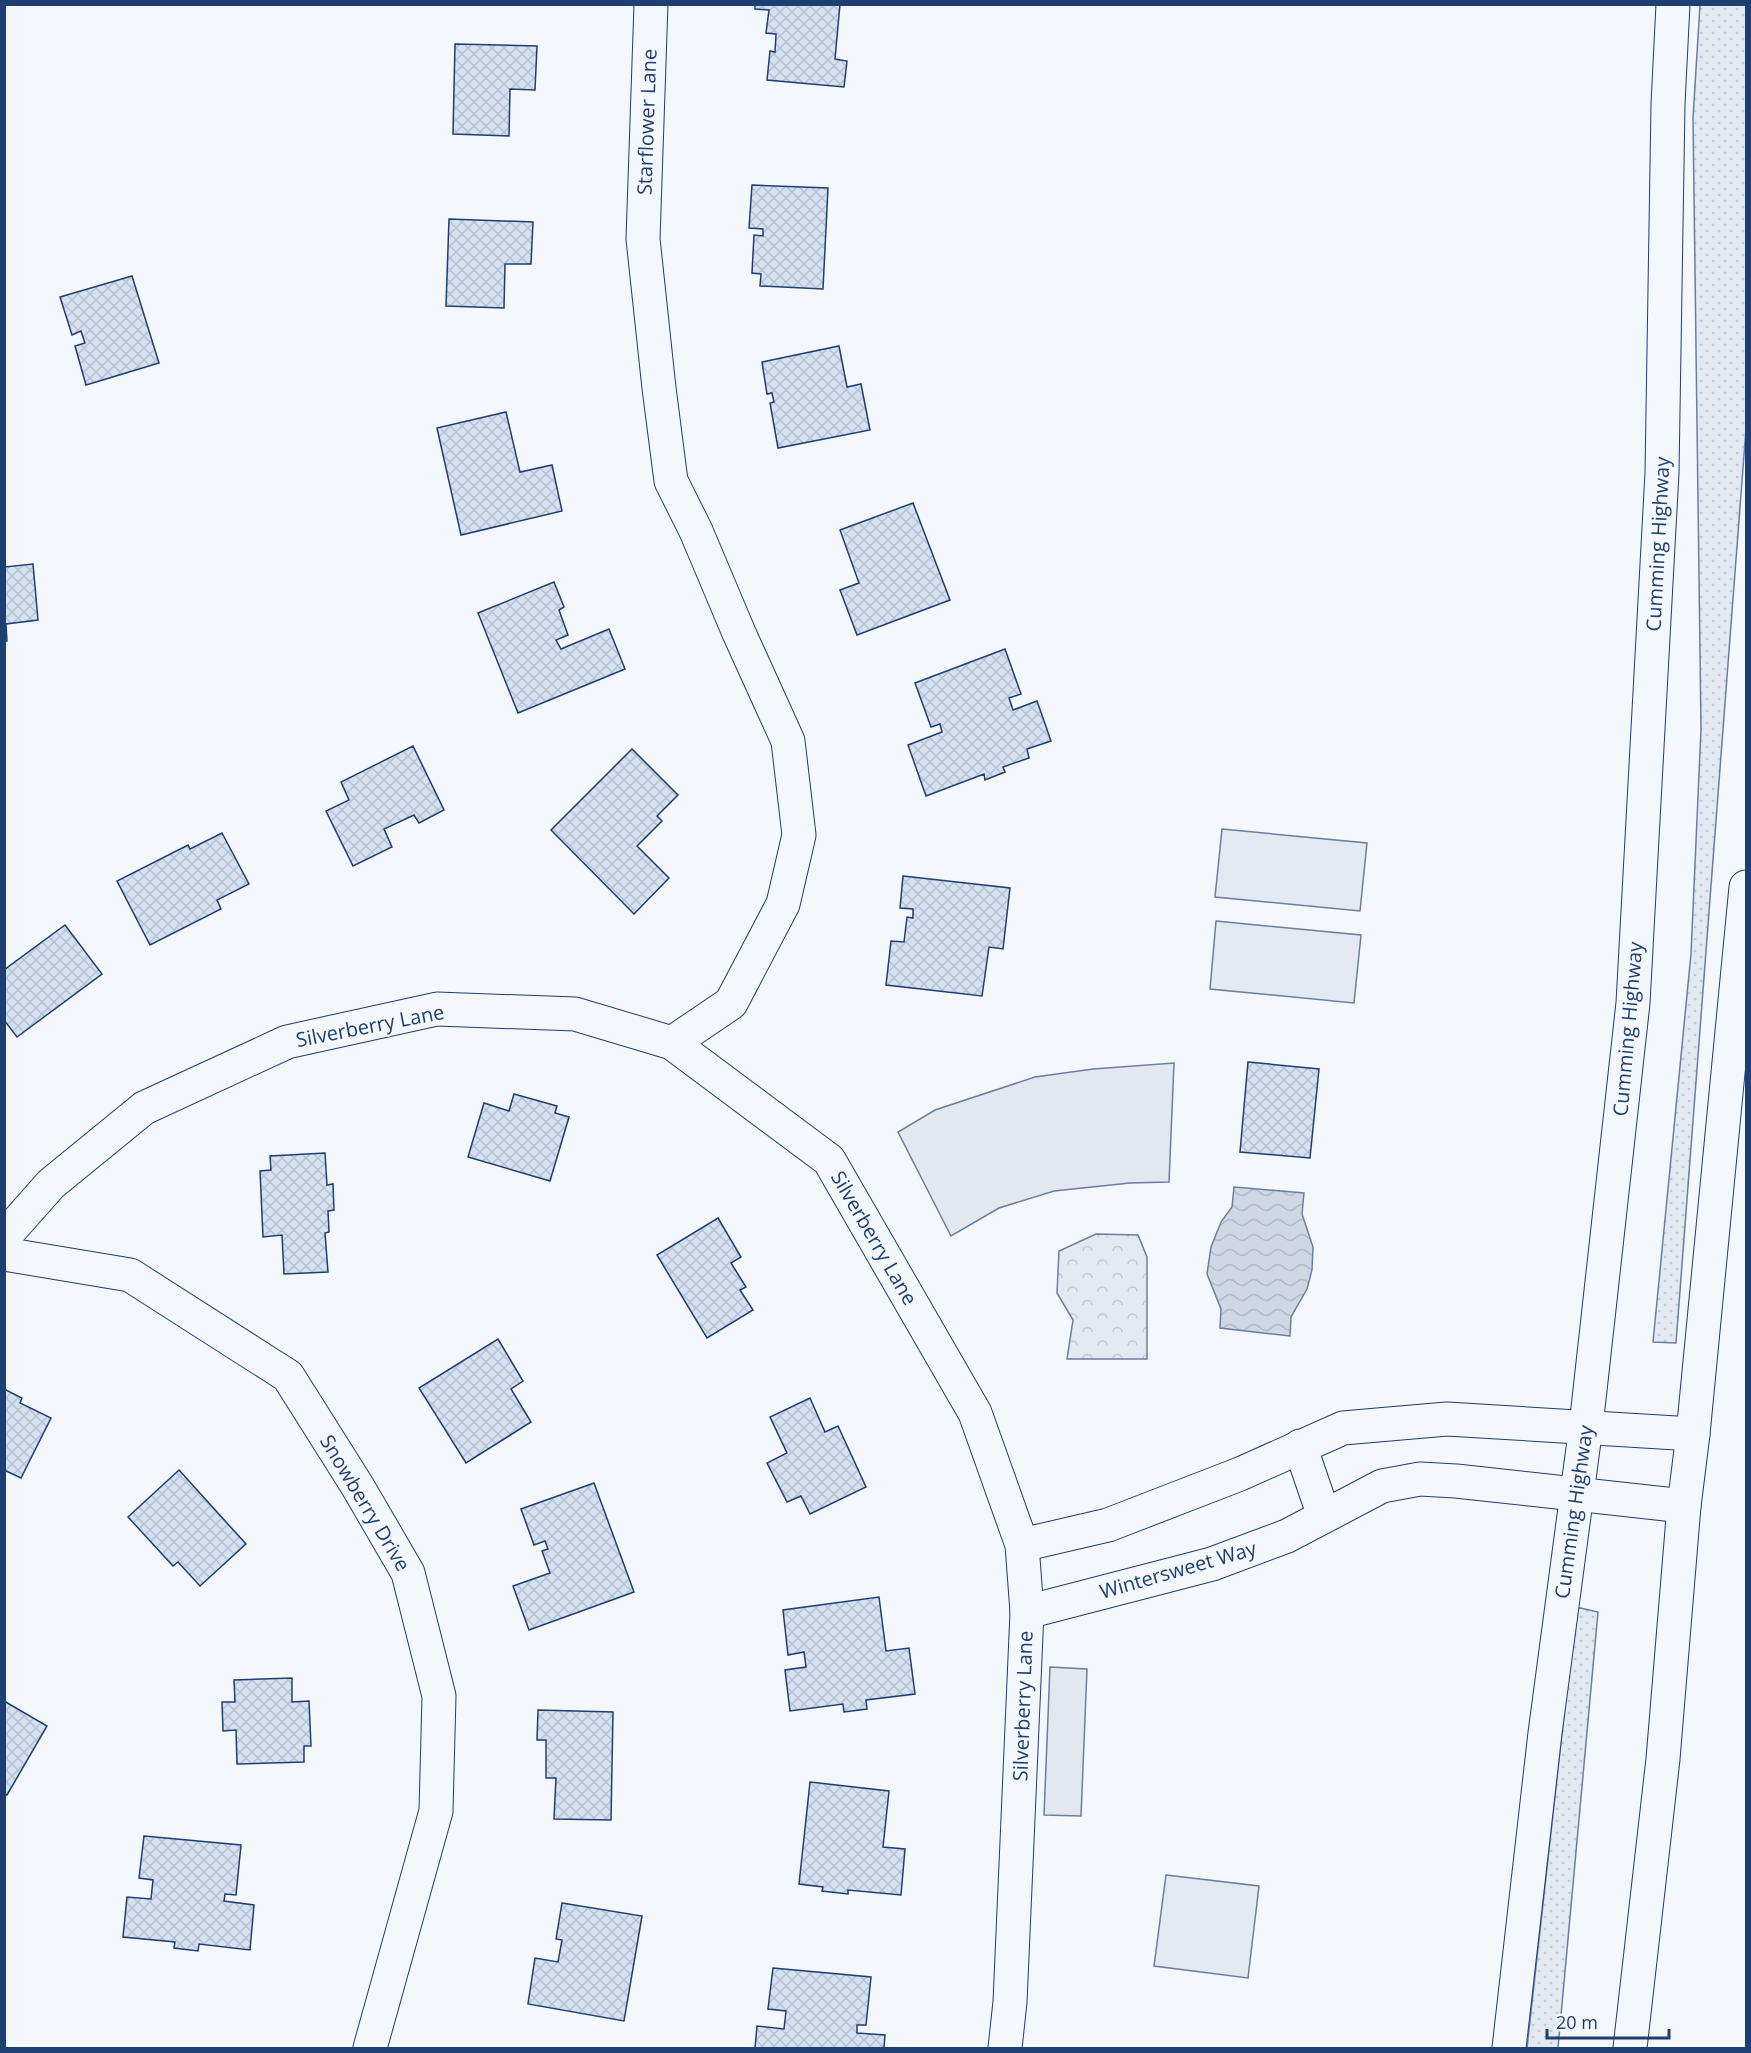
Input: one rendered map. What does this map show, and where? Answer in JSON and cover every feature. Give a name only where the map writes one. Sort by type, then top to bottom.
[{"type":"main road","name":"Starflower Lane","points":[[651,4],[643,239],[671,481],[696,531],[788,741],[799,836],[783,904],[731,1002],[672,1043]]},
{"type":"main road","name":"Cumming Highway","points":[[1509,2049],[1545,1733],[1586,1426],[1633,1004],[1662,473],[1668,104],[1673,4]]},
{"type":"main road","points":[[1630,2049],[1663,1759],[1684,1506],[1746,887]]},
{"type":"main road","name":"Silverberry Lane","points":[[4,1237],[51,1184],[144,1108],[287,1042],[437,1009],[575,1014],[672,1043],[829,1160],[975,1413],[1022,1545],[1027,1612],[1010,2002],[1005,2049]]},
{"type":"main road","name":"Snowberry Drive","points":[[4,1254],[130,1275],[288,1376],[408,1573],[439,1696],[435,1811],[370,2049]]},
{"type":"main road","points":[[1022,1545],[1108,1525],[1240,1474],[1342,1428],[1447,1419],[1693,1434]]},
{"type":"main road","points":[[1300,1446],[1324,1516]]},
{"type":"main road","name":"Wintersweet Way","points":[[1027,1612],[1212,1564],[1287,1536],[1382,1486],[1420,1479],[1684,1506]]},
{"type":"green space","points":[[1700,5],[1746,5],[1746,429],[1676,1343],[1653,1342],[1691,954],[1701,729],[1693,118]]},
{"type":"green space","points":[[1222,829],[1367,843],[1360,911],[1215,897]]},
{"type":"green space","points":[[1216,921],[1361,935],[1354,1003],[1210,989]]},
{"type":"green space","points":[[1096,1234],[1138,1235],[1147,1257],[1147,1359],[1067,1359],[1073,1320],[1057,1293],[1059,1251]]},
{"type":"green space","points":[[1576,1607],[1598,1612],[1558,2048],[1527,2048]]},
{"type":"green space","points":[[1166,1875],[1259,1886],[1248,1978],[1154,1966]]},
{"type":"shaded area","points":[[1174,1063],[1169,1182],[1130,1183],[1054,1191],[999,1208],[951,1236],[898,1132],[935,1110],[1035,1077],[1093,1069]]},
{"type":"shaded area","points":[[1050,1667],[1087,1669],[1081,1816],[1044,1815]]},
{"type":"water","points":[[1234,1187],[1304,1193],[1302,1214],[1313,1247],[1312,1270],[1307,1289],[1291,1317],[1290,1336],[1220,1328],[1221,1309],[1207,1274],[1211,1247],[1221,1222],[1232,1207]]},
{"type":"building","points":[[755,4],[840,4],[835,59],[847,61],[844,87],[767,80],[770,51],[775,52],[776,34],[766,33],[769,10],[755,9]]},
{"type":"building","points":[[455,44],[537,46],[535,90],[510,89],[509,136],[453,134]]},
{"type":"building","points":[[752,185],[828,188],[823,289],[760,286],[761,274],[752,273],[754,235],[763,236],[763,229],[749,228]]},
{"type":"building","points":[[449,219],[533,222],[531,264],[505,264],[504,308],[446,306]]},
{"type":"building","points":[[132,276],[159,363],[86,385],[75,346],[85,343],[81,331],[72,335],[60,297]]},
{"type":"building","points":[[839,346],[847,387],[861,384],[870,430],[778,448],[770,403],[774,402],[772,393],[767,394],[762,362]]},
{"type":"building","points":[[506,412],[520,472],[552,465],[562,511],[461,535],[437,428]]},
{"type":"building","points":[[913,503],[950,600],[857,635],[840,590],[859,583],[840,530]]},
{"type":"building","points":[[4,561],[5,567],[33,564],[38,620],[6,624],[7,641],[4,641]]},
{"type":"building","points":[[554,582],[564,607],[559,610],[568,635],[556,640],[561,649],[609,629],[625,669],[518,713],[478,613]]},
{"type":"building","points":[[1005,649],[1021,694],[1009,698],[1013,710],[1037,701],[1051,741],[1027,749],[1029,758],[1003,767],[1005,772],[985,780],[984,774],[926,796],[908,745],[942,732],[940,724],[931,727],[915,683]]},
{"type":"building","points":[[413,746],[444,810],[419,823],[414,815],[384,829],[392,847],[353,866],[326,811],[349,800],[341,782]]},
{"type":"building","points":[[632,749],[678,795],[657,816],[662,821],[637,846],[669,878],[634,914],[551,830]]},
{"type":"building","points":[[222,833],[249,884],[217,900],[221,909],[150,945],[117,881],[188,845],[190,849]]},
{"type":"building","points":[[903,876],[1010,888],[1003,949],[989,947],[982,996],[886,985],[891,941],[904,942],[907,917],[913,918],[913,909],[900,908]]},
{"type":"building","points":[[65,925],[102,974],[17,1037],[4,1020],[4,970]]},
{"type":"building","points":[[1248,1062],[1319,1069],[1310,1158],[1240,1152]]},
{"type":"building","points":[[514,1094],[557,1106],[555,1113],[569,1117],[550,1181],[468,1157],[484,1103],[509,1111]]},
{"type":"building","points":[[325,1153],[327,1185],[333,1184],[334,1210],[328,1211],[329,1232],[325,1233],[328,1272],[284,1274],[282,1235],[263,1237],[260,1171],[271,1170],[270,1156]]},
{"type":"building","points":[[718,1218],[741,1257],[731,1263],[746,1287],[740,1290],[753,1310],[707,1338],[657,1255]]},
{"type":"building","points":[[498,1339],[523,1381],[511,1389],[531,1422],[466,1463],[419,1388]]},
{"type":"building","points":[[4,1389],[22,1398],[20,1403],[51,1418],[21,1478],[4,1470]]},
{"type":"building","points":[[810,1398],[825,1432],[838,1426],[866,1487],[810,1514],[801,1496],[787,1502],[767,1463],[787,1453],[770,1417]]},
{"type":"building","points":[[179,1470],[246,1544],[200,1586],[178,1562],[173,1566],[128,1517]]},
{"type":"building","points":[[594,1483],[634,1592],[529,1630],[513,1586],[550,1573],[542,1551],[548,1549],[545,1541],[534,1545],[521,1509]]},
{"type":"building","points":[[879,1597],[886,1651],[909,1648],[915,1694],[866,1700],[867,1709],[844,1712],[843,1704],[790,1711],[785,1670],[806,1667],[804,1652],[788,1655],[783,1610]]},
{"type":"building","points":[[292,1678],[292,1702],[309,1701],[311,1746],[304,1746],[304,1762],[237,1764],[236,1730],[223,1731],[222,1702],[235,1702],[234,1680]]},
{"type":"building","points":[[4,1701],[47,1726],[7,1795],[4,1794]]},
{"type":"building","points":[[538,1710],[613,1712],[611,1820],[554,1819],[556,1778],[546,1778],[546,1740],[537,1740]]},
{"type":"building","points":[[810,1782],[889,1791],[883,1847],[905,1849],[901,1895],[848,1890],[848,1894],[822,1891],[823,1887],[799,1884]]},
{"type":"building","points":[[144,1836],[241,1845],[236,1895],[225,1894],[224,1901],[254,1905],[250,1950],[199,1944],[198,1951],[174,1948],[175,1942],[123,1937],[127,1897],[151,1899],[153,1880],[139,1878]]},
{"type":"building","points":[[562,1903],[642,1916],[624,2021],[528,2004],[535,1958],[558,1962],[562,1940],[556,1939]]},
{"type":"building","points":[[773,1968],[871,1977],[866,2025],[857,2025],[857,2033],[885,2035],[884,2048],[755,2048],[757,2026],[784,2029],[786,2011],[768,2009]]}]
